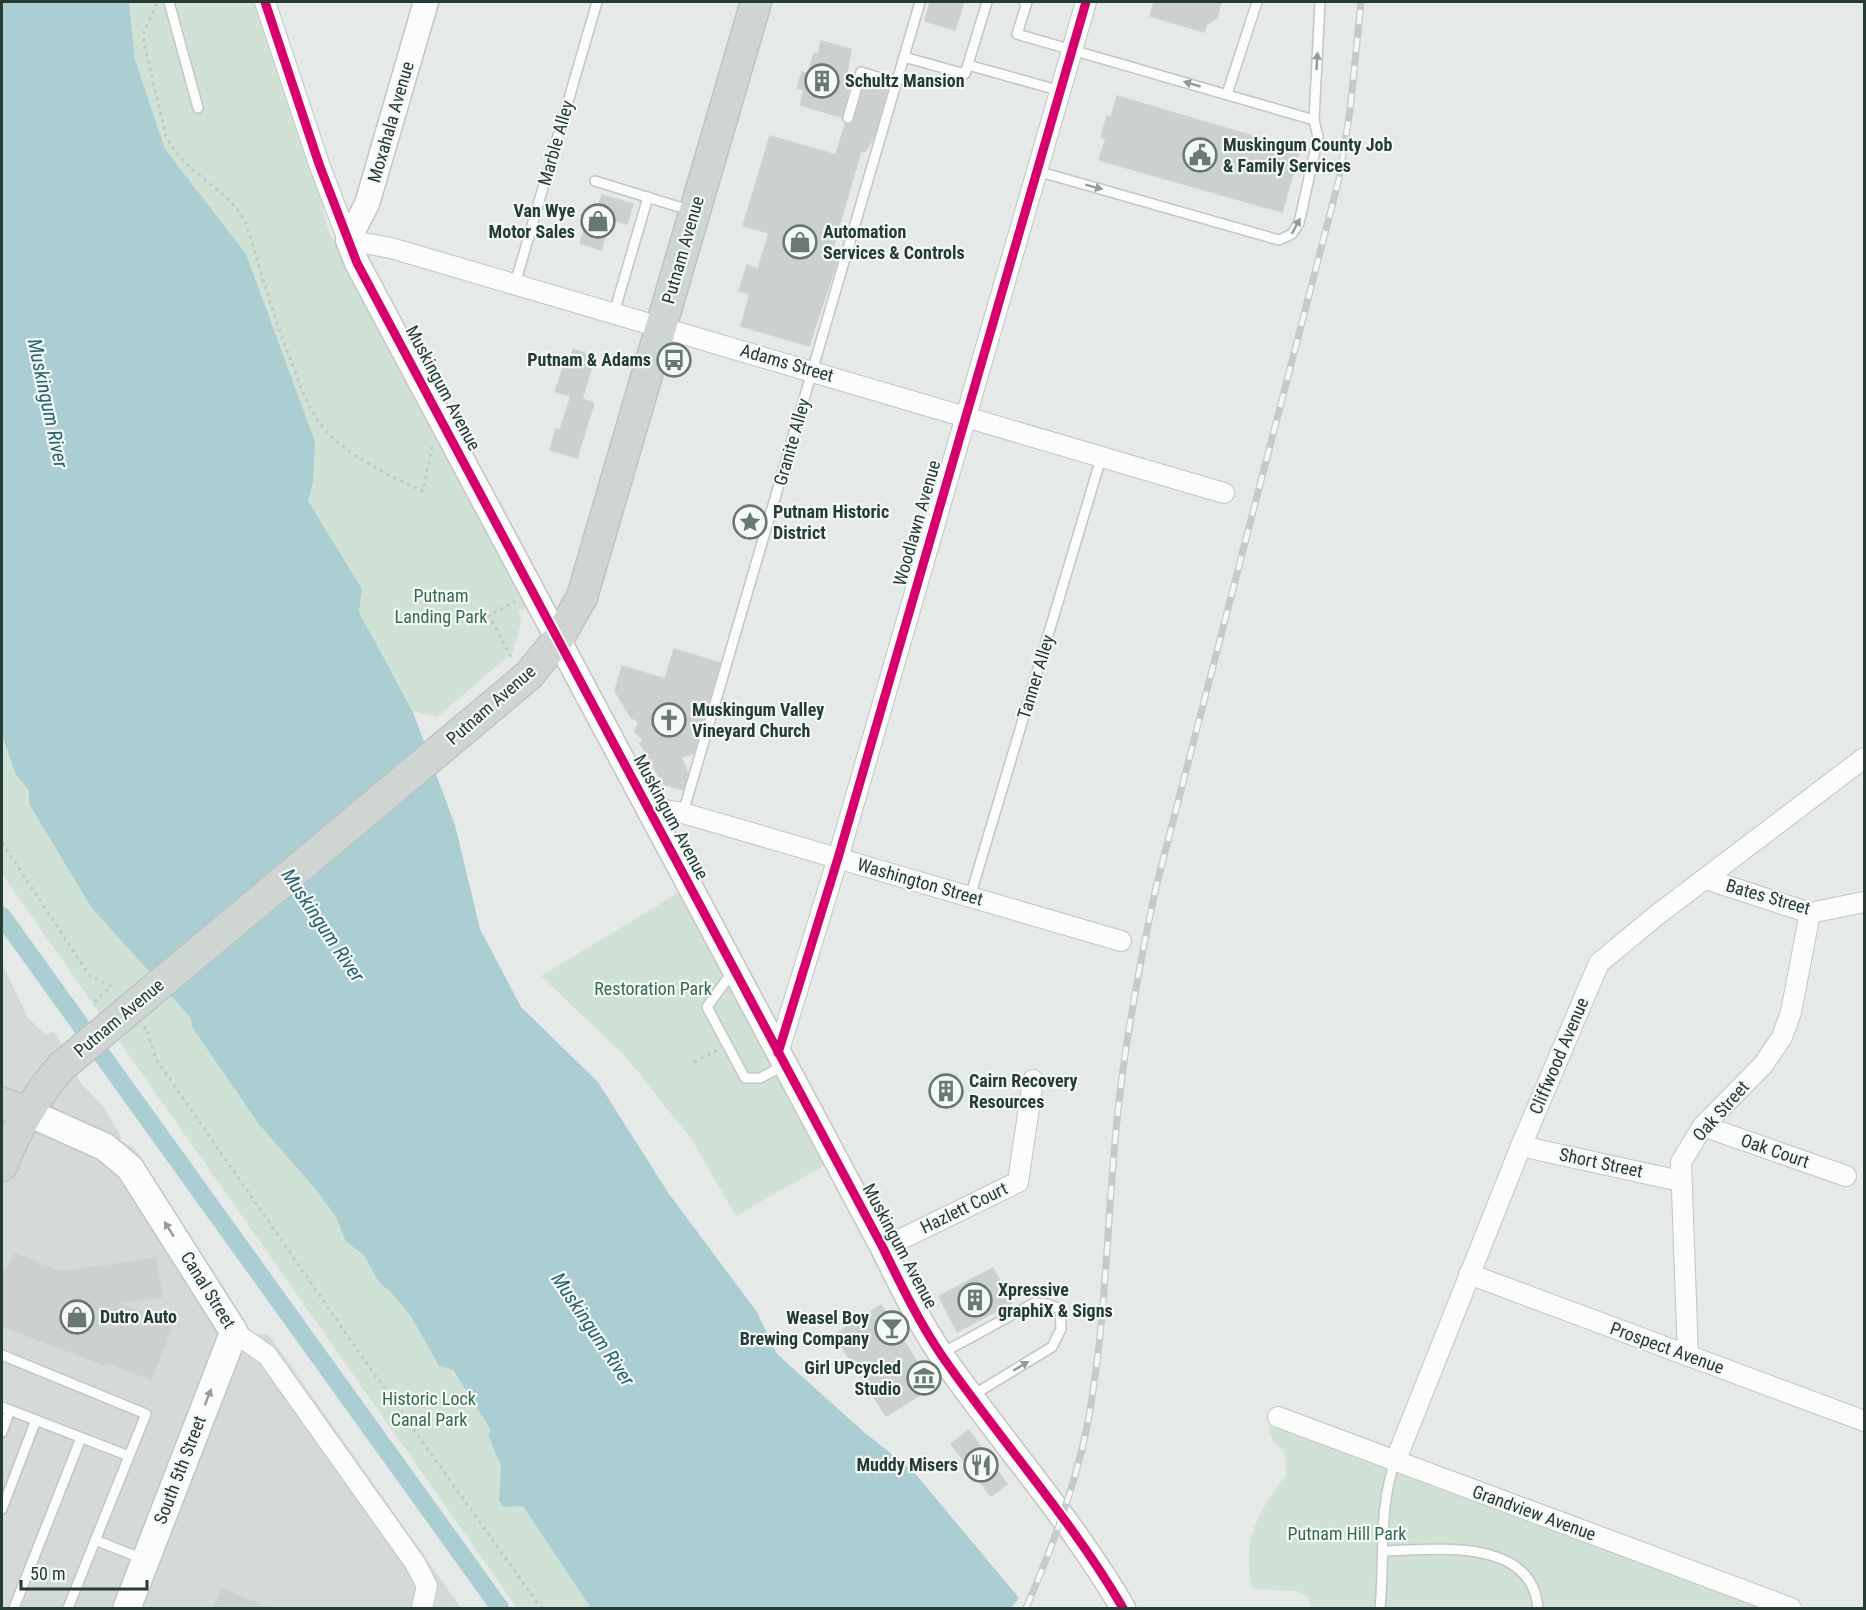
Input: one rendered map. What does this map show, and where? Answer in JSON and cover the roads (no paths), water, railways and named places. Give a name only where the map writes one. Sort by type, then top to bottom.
[{"type":"main road","name":"Putnam Avenue","points":[[2,1166],[16,1130],[14,1108],[499,701],[529,675],[558,639],[582,597],[756,2]]},
{"type":"main road","name":"Canal Street","points":[[14,1108],[105,1147],[130,1168],[234,1332]]},
{"type":"main road","name":"South 5th Street","points":[[127,1608],[234,1332]]},
{"type":"street","name":"Muskingum Avenue","points":[[265,2],[319,164],[357,263],[883,1248],[913,1310],[971,1396],[1099,1567],[1123,1608]]},
{"type":"street","name":"Moxahala Avenue","points":[[348,240],[367,204],[426,2]]},
{"type":"street","name":"Woodlawn Avenue","points":[[782,1059],[965,415],[1086,2]]},
{"type":"street","name":"Adams Street","points":[[348,240],[391,248],[516,284],[965,415],[1004,430],[1224,493]]},
{"type":"street","name":"Cliffwood Avenue","points":[[1395,1462],[1521,1146],[1599,963],[1612,949],[1864,758]]},
{"type":"street","name":"Washington Street","points":[[648,808],[683,813],[1121,941]]},
{"type":"street","name":"Bates Street","points":[[1706,879],[1810,913],[1864,902]]},
{"type":"street","name":"Oak Street","points":[[1688,1356],[1681,1162],[1703,1126],[1762,1065],[1782,1037],[1791,1012],[1810,913]]},
{"type":"street","name":"Hazlett Court","points":[[883,1248],[1018,1182],[1033,1080]]},
{"type":"street","name":"Oak Court","points":[[1703,1126],[1846,1176]]},
{"type":"street","name":"Short Street","points":[[1521,1146],[1680,1181]]},
{"type":"street","name":"Prospect Avenue","points":[[1469,1274],[1864,1421]]},
{"type":"street","name":"Canal Street","points":[[234,1332],[267,1356],[415,1563],[427,1586],[422,1608]]},
{"type":"street","name":"Grandview Avenue","points":[[1278,1417],[1791,1608]]},
{"type":"lane","points":[[169,2],[198,108]]},
{"type":"lane","name":"Marble Alley","points":[[516,284],[597,2]]},
{"type":"lane","name":"Granite Alley","points":[[683,813],[920,2]]},
{"type":"lane","points":[[904,57],[965,74],[987,2]]},
{"type":"lane","points":[[1024,2],[1026,2],[1017,34],[1314,120]]},
{"type":"lane","points":[[1227,94],[1257,2]]},
{"type":"lane","points":[[1037,171],[1280,240],[1292,234],[1299,223],[1318,136],[1314,120],[1320,2]]},
{"type":"lane","points":[[968,65],[1061,91]]},
{"type":"lane","points":[[848,118],[861,72],[897,83]]},
{"type":"lane","points":[[595,181],[694,212]]},
{"type":"lane","points":[[614,313],[648,198]]},
{"type":"lane","name":"Tanner Alley","points":[[970,897],[1101,458]]},
{"type":"lane","points":[[734,969],[706,1007],[745,1078],[760,1078],[782,1059]]},
{"type":"lane","points":[[941,1354],[1034,1303],[1048,1304],[1060,1309],[1061,1329],[1052,1347],[971,1396]]},
{"type":"lane","points":[[2,1355],[146,1414],[68,1608]]},
{"type":"lane","points":[[2,1432],[6,1408],[129,1456]]},
{"type":"lane","points":[[2,1509],[36,1420]]},
{"type":"lane","points":[[14,1608],[81,1438]]},
{"type":"lane","points":[[1380,1608],[1385,1503],[1388,1480],[1395,1462]]},
{"type":"lane","points":[[95,1540],[146,1559]]},
{"type":"lane","points":[[1384,1551],[1454,1550],[1486,1553],[1509,1562],[1528,1580],[1538,1608]]},
{"type":"water","points":[[2,2],[129,2],[135,59],[165,149],[246,254],[315,442],[313,483],[308,501],[362,589],[359,612],[413,712],[455,825],[480,929],[521,1007],[598,1082],[669,1194],[757,1312],[777,1354],[865,1433],[913,1471],[1019,1598],[1011,1608],[591,1608],[523,1506],[504,1507],[499,1501],[501,1466],[488,1435],[491,1430],[453,1370],[439,1366],[410,1315],[390,1291],[380,1284],[364,1255],[346,1242],[336,1217],[317,1191],[258,1123],[192,1027],[191,1018],[91,907],[29,804],[29,790],[16,775],[2,735]]},
{"type":"waterway","name":"Muskingum River","points":[[2,916],[500,1608]]},
{"type":"railway","points":[[1026,1608],[1064,1511],[1085,1435],[1100,1336],[1118,1111],[1139,971],[1156,887],[1339,179],[1350,111],[1361,2]]},
{"type":"place","name":"Schultz Mansion","points":[[822,81]]},
{"type":"place","name":"Muskingum County Job & Family Services","points":[[1200,155]]},
{"type":"place","name":"Van Wye Motor Sales","points":[[598,221]]},
{"type":"place","name":"Automation Services & Controls","points":[[800,242]]},
{"type":"place","name":"Putnam & Adams","points":[[674,360]]},
{"type":"place","name":"Putnam Historic District","points":[[750,522]]},
{"type":"place","name":"Muskingum Valley Vineyard Church","points":[[669,720]]},
{"type":"place","name":"Cairn Recovery Resources","points":[[946,1091]]},
{"type":"place","name":"Xpressive graphiX & Signs","points":[[975,1300]]},
{"type":"place","name":"Dutro Auto","points":[[77,1317]]},
{"type":"place","name":"Weasel Boy Brewing Company","points":[[892,1328]]},
{"type":"place","name":"Girl UPcycled Studio","points":[[924,1378]]},
{"type":"place","name":"Muddy Misers","points":[[981,1465]]},
{"type":"park label","name":"Putnam Landing Park","points":[[441,606]]},
{"type":"park label","name":"Restoration Park","points":[[653,989]]},
{"type":"park label","name":"Historic Lock Canal Park","points":[[429,1409]]},
{"type":"park label","name":"Putnam Hill Park","points":[[1347,1534]]}]
